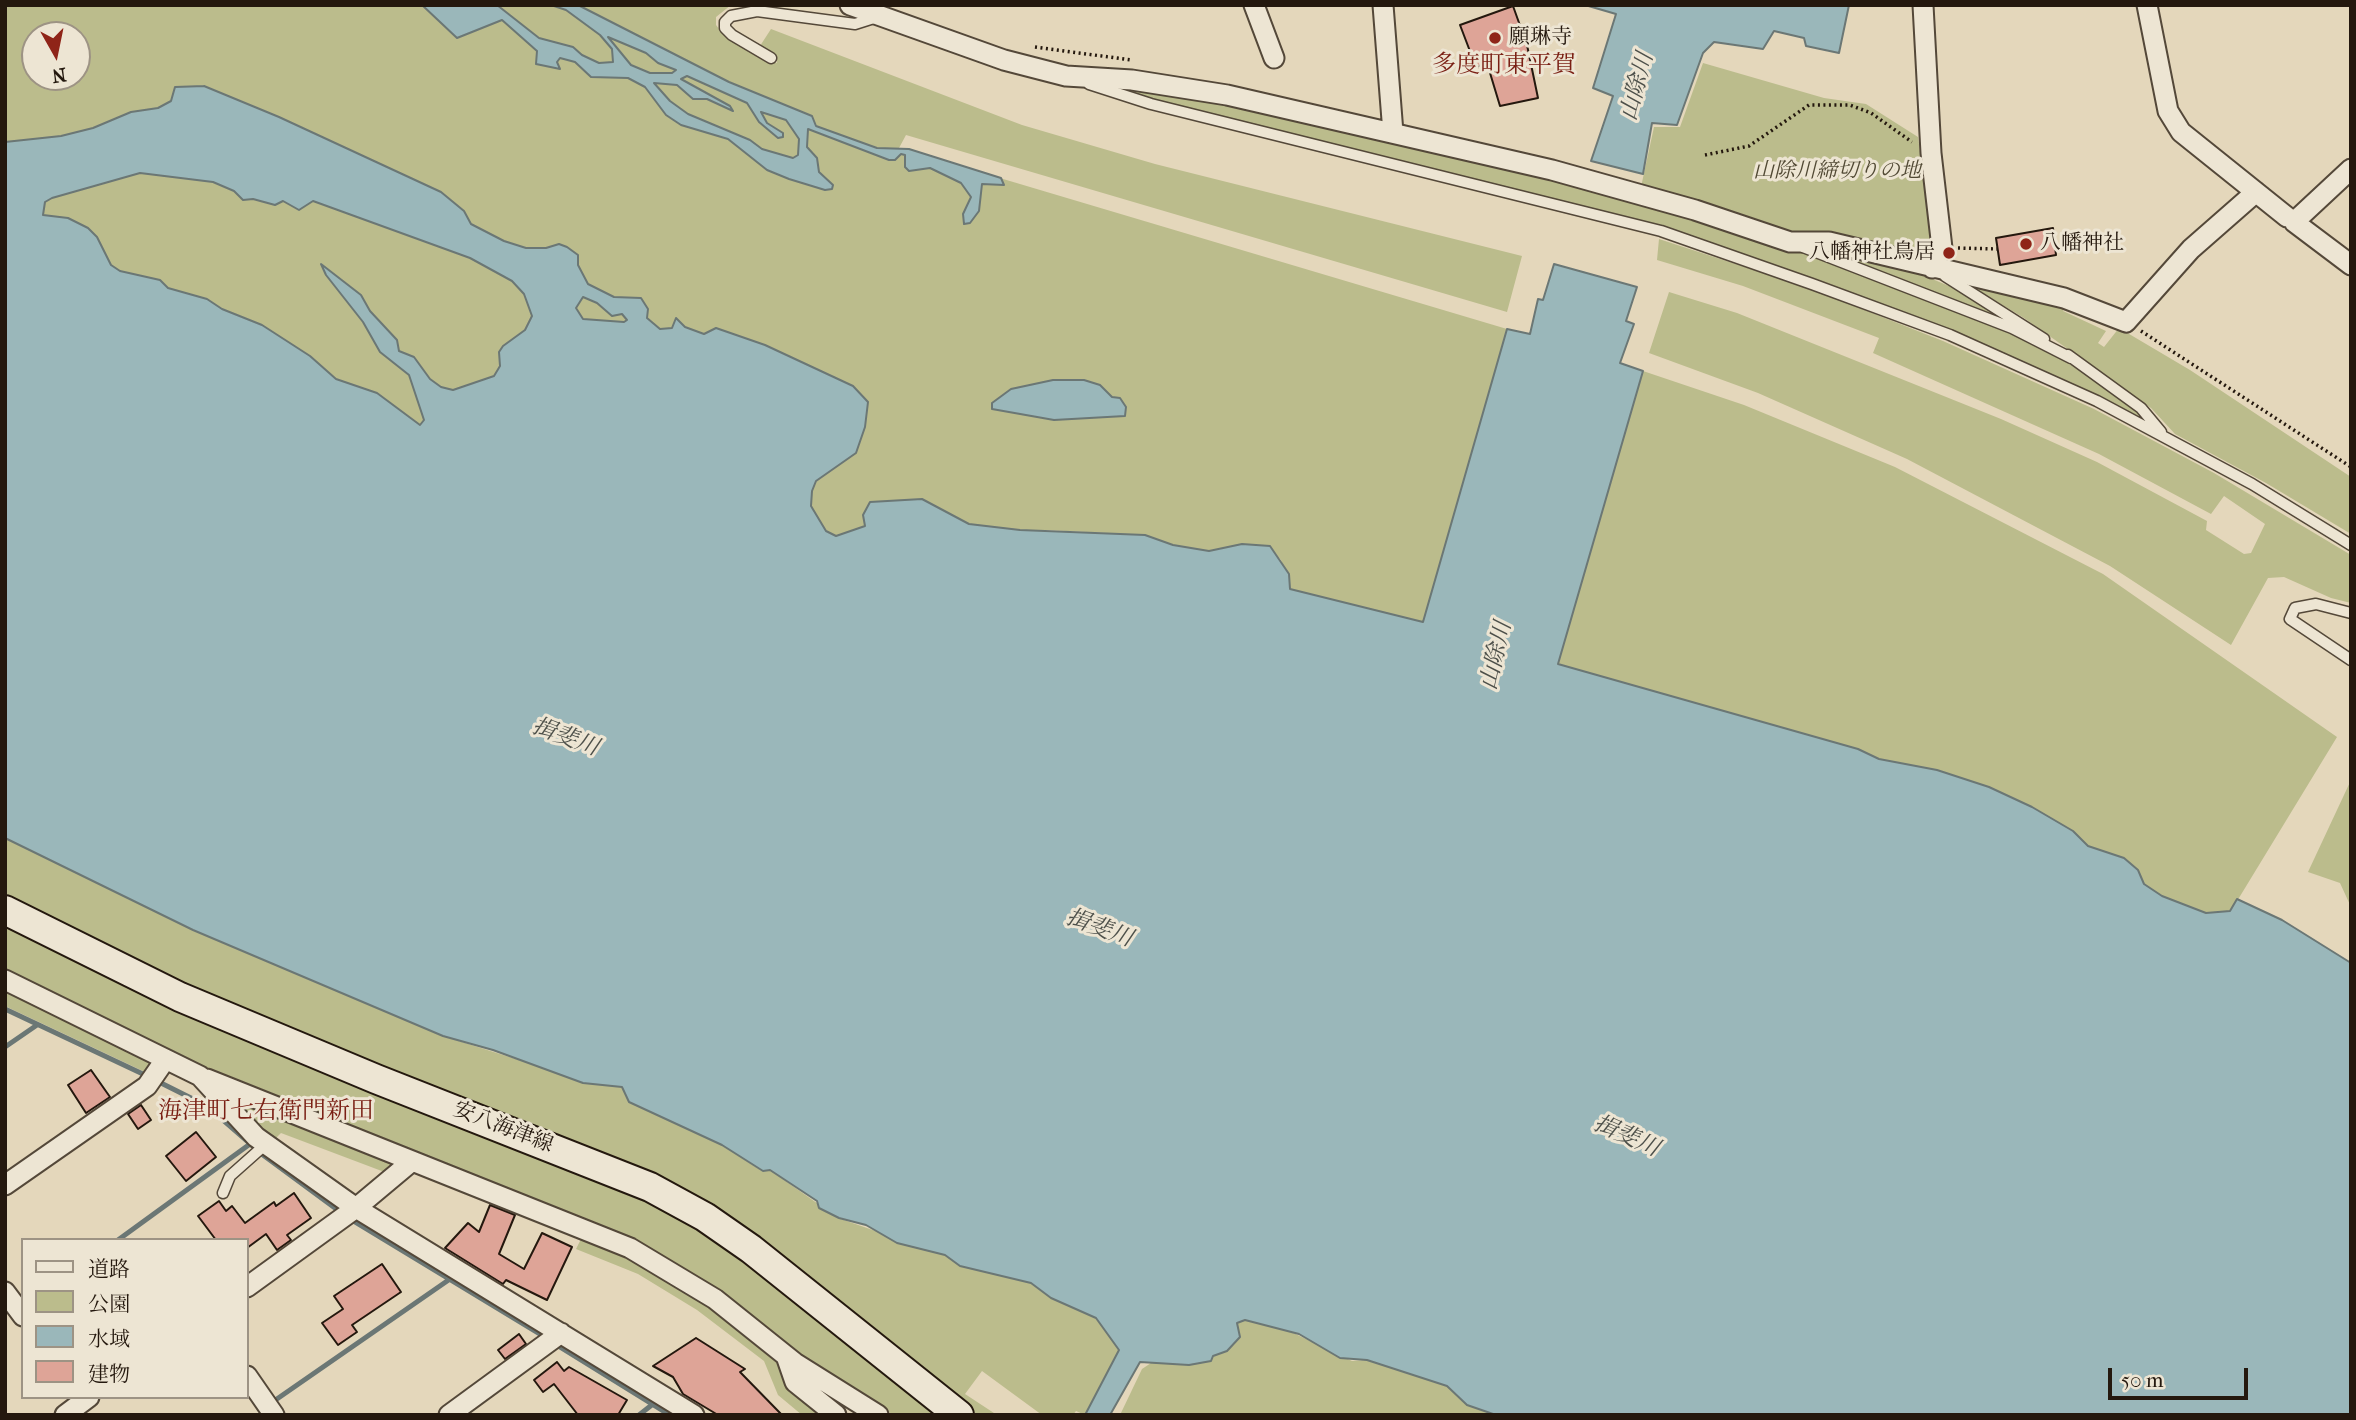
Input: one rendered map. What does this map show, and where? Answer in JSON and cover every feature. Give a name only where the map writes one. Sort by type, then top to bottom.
[{"type":"main road","name":"安八海津線","points":[[5,910],[180,997],[376,1079],[650,1187],[705,1217],[751,1249],[959,1415]]},
{"type":"street","points":[[850,5],[877,17],[1004,60],[1066,76],[1132,80],[1227,95],[1552,170],[1695,210],[1790,242],[1829,242],[2064,298],[2126,322],[2191,249],[2256,192]]},
{"type":"street","points":[[1254,5],[1274,58]]},
{"type":"street","points":[[1383,5],[1392,133]]},
{"type":"street","points":[[1923,5],[1931,153],[1942,248],[1933,268]]},
{"type":"street","points":[[2147,5],[2168,111],[2181,132],[2287,217]]},
{"type":"street","points":[[2351,169],[2294,222],[2351,265]]},
{"type":"street","points":[[5,980],[200,1076],[630,1248],[715,1299],[786,1356],[878,1415]]},
{"type":"street","points":[[5,1185],[147,1086],[165,1060]]},
{"type":"street","points":[[200,1076],[266,1144],[356,1209],[694,1415]]},
{"type":"street","points":[[248,1286],[356,1209],[411,1162]]},
{"type":"street","points":[[5,1292],[21,1313]]},
{"type":"street","points":[[449,1415],[561,1333]]},
{"type":"street","points":[[786,1356],[795,1382],[836,1415]]},
{"type":"street","points":[[248,1377],[274,1415]]},
{"type":"street","points":[[65,1415],[85,1399]]},
{"type":"lane","points":[[771,58],[732,35],[725,28],[725,22],[731,16],[757,11],[855,24],[877,17]]},
{"type":"lane","points":[[1066,76],[1151,104],[1661,231],[1950,335],[2097,401],[2165,436],[2252,484],[2351,544]]},
{"type":"lane","points":[[1790,242],[2012,328],[2071,358]]},
{"type":"lane","points":[[1933,268],[2071,358],[2141,408],[2165,436]]},
{"type":"lane","points":[[2351,613],[2316,604],[2295,608],[2290,619],[2351,660]]},
{"type":"lane","points":[[223,1193],[230,1176],[266,1144]]},
{"type":"path","points":[[1032,46],[1119,57],[1144,63]]},
{"type":"path","points":[[1705,155],[1749,146],[1809,105],[1850,105],[1871,113],[1931,153]]},
{"type":"path","points":[[1942,248],[1998,249]]},
{"type":"path","points":[[2126,322],[2351,467]]},
{"type":"green space","points":[[5,5],[731,5],[716,17],[716,25],[723,34],[777,63],[777,57],[760,46],[771,29],[1022,125],[1155,164],[1522,256],[1507,312],[906,135],[899,148],[1507,329],[1424,622],[1290,589],[1281,560],[1269,546],[1242,544],[1209,551],[1173,545],[1145,535],[1047,530],[866,551],[441,441],[167,305],[5,192]],"holes":[[[1053,380],[1084,380],[1100,385],[1112,397],[1120,398],[1125,416],[1041,418],[1027,413],[1003,396],[1011,389]]]},
{"type":"green space","name":"山除川締切りの地","points":[[1703,63],[1824,98],[1866,104],[1918,137],[1934,254],[1930,260],[1844,249],[1641,187],[1654,127],[1680,127]]},
{"type":"green space","points":[[1119,85],[1217,97],[1672,209],[1832,262],[2005,331],[2064,358],[2141,413],[2140,417],[1954,331],[1816,279],[1665,227],[1117,90]]},
{"type":"green space","points":[[1659,239],[1809,288],[1943,341],[2094,409],[2214,473],[2351,555],[2351,603],[2331,598],[2284,577],[2268,578],[2231,645],[2110,566],[1907,459],[1758,393],[1649,353],[1669,292],[1737,313],[2001,419],[2097,462],[2207,521],[2206,530],[2244,554],[2251,553],[2265,524],[2224,496],[2211,514],[2099,454],[1873,353],[1879,338],[1743,286],[1657,260]]},
{"type":"green space","points":[[1817,246],[1897,264],[1963,292],[2016,322],[2009,323]]},
{"type":"green space","points":[[1966,283],[2066,304],[2063,311],[2106,331],[2098,343],[2104,347],[2119,328],[2190,370],[2351,477],[2351,534],[2266,483],[2175,434],[2151,408],[2024,318]]},
{"type":"green space","points":[[1643,371],[1744,405],[1895,467],[2103,574],[2337,737],[2231,911],[2206,913],[2162,896],[2144,884],[2138,870],[2124,858],[2088,846],[2073,831],[2032,807],[1989,787],[1937,770],[1879,759],[1858,749],[1557,664]]},
{"type":"green space","points":[[2351,780],[2351,907],[2340,883],[2308,872]]},
{"type":"green space","points":[[5,838],[193,930],[443,1036],[598,1085],[623,1087],[629,1102],[722,1145],[762,1171],[770,1170],[838,1218],[945,1255],[960,1266],[1031,1283],[1051,1298],[1096,1318],[1119,1350],[1085,1415],[1076,1411],[1073,1415],[1042,1415],[982,1371],[965,1394],[997,1415],[978,1415],[789,1264],[209,999],[5,898]]},
{"type":"green space","points":[[5,922],[645,1198],[709,1235],[943,1415],[894,1415],[803,1363],[720,1297],[241,1087],[5,974]]},
{"type":"green space","points":[[5,987],[141,1055],[149,1063],[145,1072],[5,1006]]},
{"type":"green space","points":[[221,1091],[395,1161],[395,1166],[387,1173],[281,1133],[273,1141]]},
{"type":"green space","points":[[583,1235],[662,1273],[708,1302],[778,1357],[828,1415],[802,1415],[778,1395],[764,1361],[697,1310],[638,1274],[576,1249]]},
{"type":"green space","points":[[1245,1320],[1281,1327],[1352,1361],[1367,1360],[1447,1386],[1460,1399],[1496,1415],[1120,1415],[1142,1369],[1154,1361],[1189,1365],[1213,1356],[1236,1329],[1237,1323]]},
{"type":"water","points":[[422,5],[497,5],[539,38],[573,47],[599,63],[613,62],[612,49],[600,35],[566,10],[551,5],[578,5],[729,82],[812,116],[816,126],[877,148],[909,149],[1001,178],[1004,185],[982,184],[979,211],[970,223],[964,224],[963,214],[971,197],[961,183],[930,168],[909,171],[905,167],[905,155],[901,154],[895,160],[889,160],[808,129],[807,147],[817,158],[819,172],[833,185],[832,189],[825,190],[767,170],[728,139],[681,125],[666,115],[645,87],[628,78],[591,77],[575,62],[560,58],[557,62],[560,69],[536,64],[537,51],[502,20],[457,38]],"holes":[[[608,37],[646,53],[658,63],[676,70],[672,73],[650,73],[631,65]],[[687,76],[747,103],[759,122],[778,138],[783,137],[783,133],[767,123],[761,112],[786,120],[799,139],[798,155],[793,158],[762,149],[750,140],[688,114],[670,101],[654,83],[677,85],[693,99],[707,99],[733,111],[730,106],[681,79]]]},
{"type":"water","name":"山除川","points":[[1585,5],[1849,5],[1839,53],[1806,46],[1804,38],[1774,31],[1763,49],[1714,42],[1703,53],[1677,125],[1652,123],[1643,174],[1591,161],[1613,96],[1593,88],[1616,14]]},
{"type":"water","points":[[204,86],[279,117],[441,192],[464,211],[471,224],[504,241],[526,248],[546,248],[559,244],[567,247],[578,255],[578,265],[588,284],[614,297],[641,298],[648,309],[647,318],[660,329],[672,328],[676,318],[685,327],[704,334],[716,328],[765,345],[853,386],[868,402],[865,427],[856,453],[816,481],[812,491],[811,506],[826,531],[836,536],[865,526],[863,515],[870,502],[922,499],[969,524],[1020,530],[1145,535],[1173,545],[1209,551],[1242,544],[1270,546],[1289,574],[1290,589],[1423,622],[1507,329],[1530,334],[1538,299],[1543,300],[1554,264],[1637,287],[1626,321],[1634,324],[1620,363],[1643,371],[1558,664],[1858,749],[1879,759],[1937,770],[1989,787],[2032,807],[2073,831],[2088,846],[2124,858],[2138,870],[2144,884],[2162,896],[2206,913],[2230,911],[2237,899],[2282,920],[2351,963],[2351,1415],[1496,1415],[1467,1405],[1447,1386],[1367,1360],[1340,1358],[1299,1334],[1245,1320],[1237,1323],[1240,1337],[1227,1351],[1213,1356],[1211,1361],[1189,1365],[1140,1362],[1110,1415],[1085,1415],[1119,1350],[1096,1318],[1051,1298],[1031,1283],[960,1266],[945,1255],[897,1243],[866,1225],[839,1218],[819,1208],[817,1201],[770,1170],[763,1171],[722,1145],[629,1102],[622,1087],[583,1083],[493,1050],[443,1036],[193,930],[5,838],[5,142],[61,136],[93,128],[131,112],[158,108],[171,101],[175,87]],"holes":[[[140,173],[213,182],[234,191],[243,200],[253,199],[275,205],[283,201],[299,210],[313,201],[470,258],[512,281],[524,294],[532,316],[525,330],[499,352],[500,366],[494,376],[453,390],[441,387],[430,379],[414,357],[399,351],[397,340],[370,311],[361,295],[321,264],[326,275],[363,322],[380,352],[409,375],[424,420],[420,425],[377,393],[336,379],[310,356],[262,325],[222,309],[207,299],[168,288],[160,280],[120,271],[111,265],[97,237],[88,228],[68,218],[43,215],[45,202],[52,198]],[[583,297],[597,303],[612,316],[622,314],[627,320],[583,319],[576,308]]]},
{"type":"water","points":[[1053,380],[1084,380],[1100,385],[1112,397],[1120,398],[1126,407],[1125,416],[1054,420],[992,409],[992,403],[1011,389]]},
{"type":"building","points":[[1513,6],[1527,45],[1538,98],[1500,106],[1487,63],[1476,67],[1460,25]]},
{"type":"building","name":"八幡神社","points":[[2053,228],[2056,255],[2000,265],[1996,238]]},
{"type":"building","points":[[91,1070],[110,1097],[86,1113],[68,1085]]},
{"type":"building","points":[[141,1105],[151,1120],[138,1129],[128,1114]]},
{"type":"building","points":[[196,1132],[216,1157],[186,1181],[166,1156]]},
{"type":"building","points":[[294,1193],[311,1218],[287,1235],[291,1240],[277,1250],[266,1234],[248,1247],[248,1238],[214,1238],[198,1216],[219,1201],[226,1211],[232,1206],[245,1223],[274,1202],[276,1206]]},
{"type":"building","points":[[490,1205],[515,1215],[499,1254],[524,1269],[542,1233],[572,1247],[547,1300],[506,1280],[503,1284],[445,1248],[468,1223],[479,1232]]},
{"type":"building","points":[[382,1264],[401,1292],[352,1325],[357,1332],[338,1345],[322,1323],[343,1309],[334,1296]]},
{"type":"building","points":[[519,1334],[526,1344],[505,1359],[498,1350]]},
{"type":"building","points":[[696,1338],[745,1369],[740,1372],[782,1415],[718,1415],[683,1394],[673,1377],[653,1366]]},
{"type":"building","points":[[557,1362],[564,1371],[569,1367],[627,1400],[618,1415],[578,1415],[554,1384],[543,1392],[534,1380]]},
{"type":"waterway","points":[[5,1009],[145,1075]]},
{"type":"waterway","points":[[5,1047],[37,1025]]},
{"type":"waterway","points":[[161,1083],[207,1106],[254,1147]]},
{"type":"waterway","points":[[121,1238],[250,1144]]},
{"type":"waterway","points":[[263,1155],[339,1211]]},
{"type":"waterway","points":[[352,1220],[545,1337]]},
{"type":"waterway","points":[[274,1401],[450,1279]]},
{"type":"waterway","points":[[557,1345],[670,1415]]},
{"type":"waterway","points":[[639,1415],[653,1404]]},
{"type":"place","name":"願琳寺","points":[[1495,38]]},
{"type":"place","name":"八幡神社","points":[[2026,244]]},
{"type":"place","name":"八幡神社鳥居","points":[[1949,253]]},
{"type":"district","name":"多度町東平賀","points":[[1504,66]]},
{"type":"district","name":"海津町七右衛門新田","points":[[266,1112]]},
{"type":"water label","name":"揖斐川","points":[[565,738]]},
{"type":"water label","name":"揖斐川","points":[[1099,929]]},
{"type":"water label","name":"揖斐川","points":[[1626,1137]]}]
